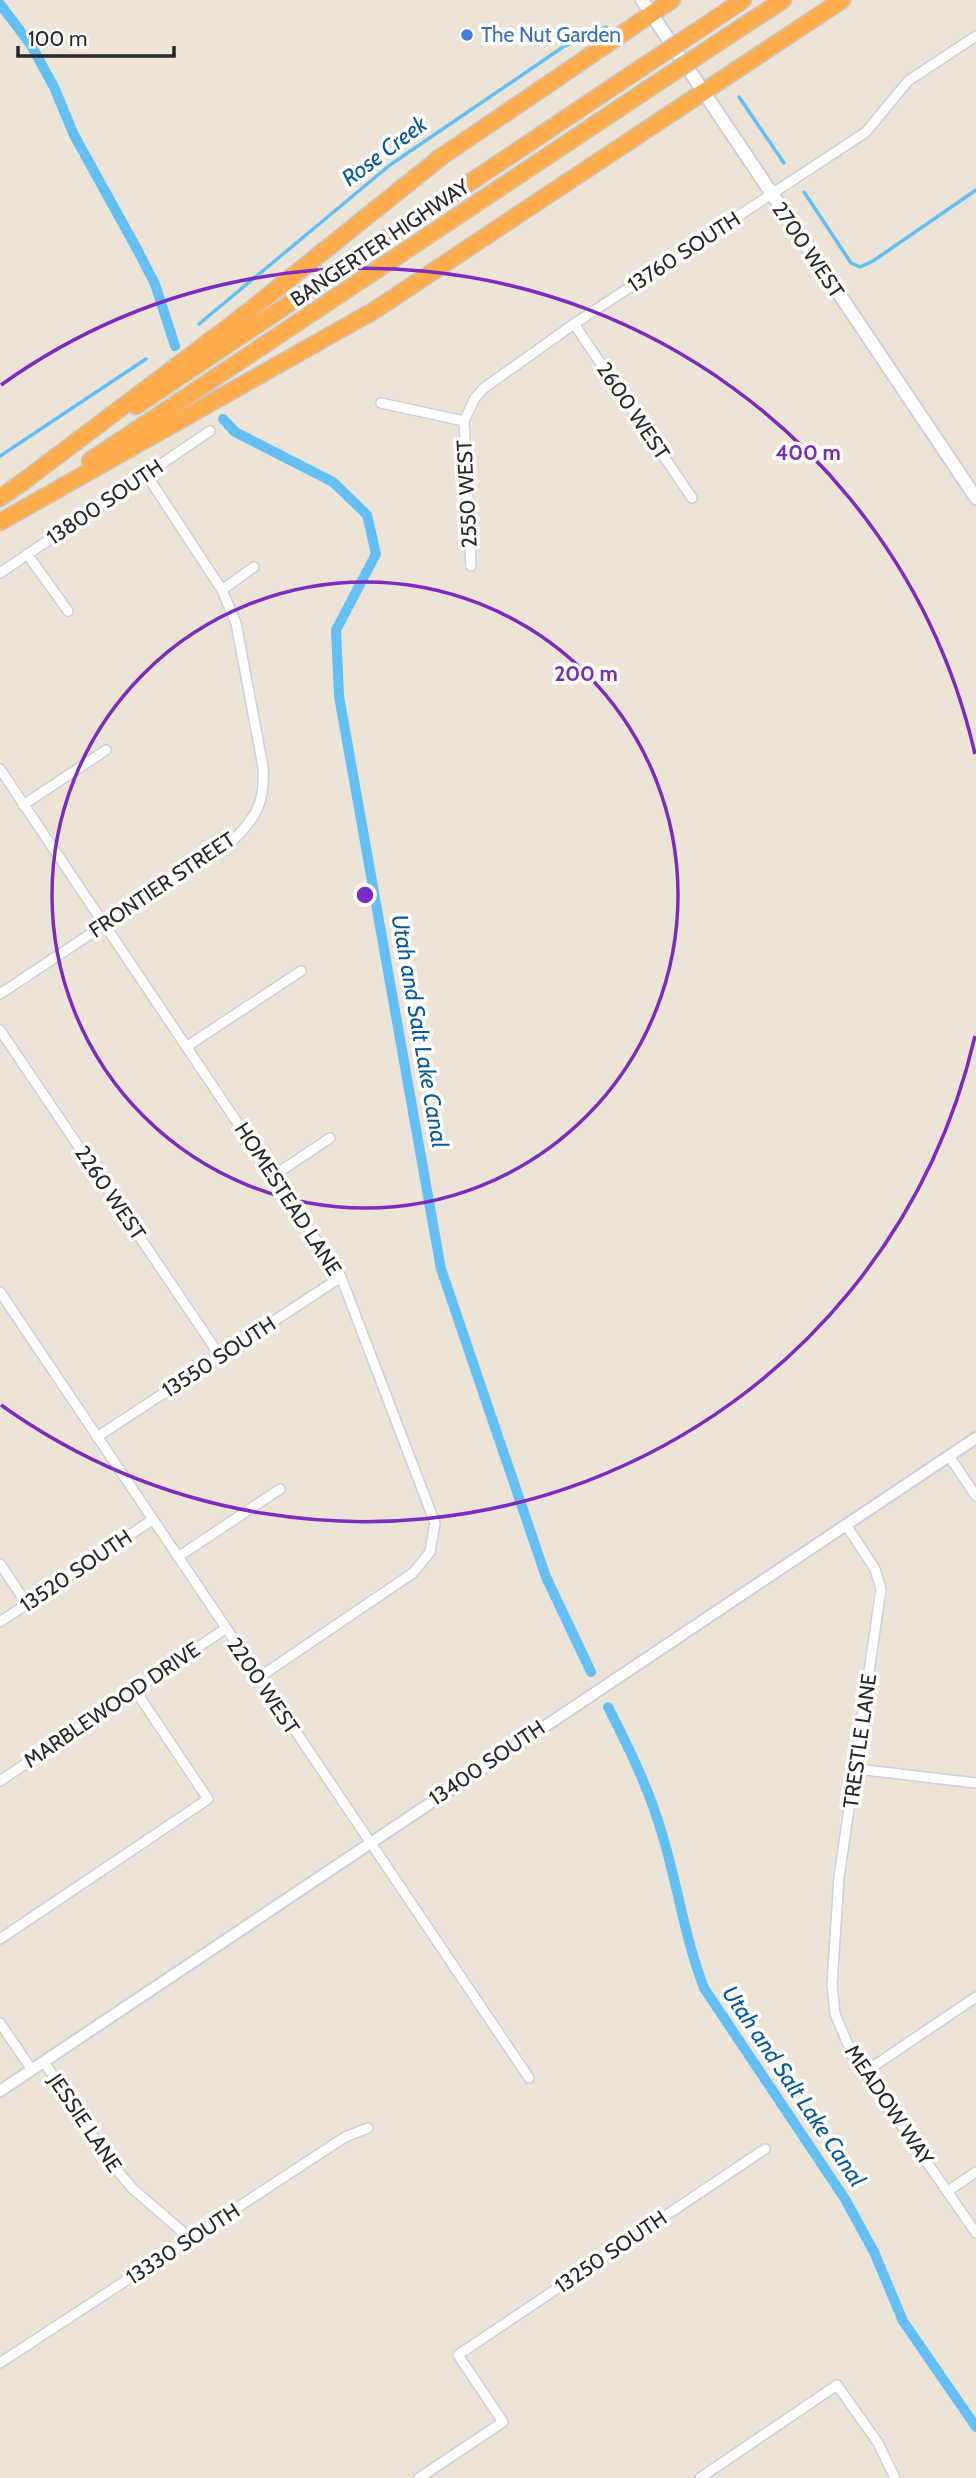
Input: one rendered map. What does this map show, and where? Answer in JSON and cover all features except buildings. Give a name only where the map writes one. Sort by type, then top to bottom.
[{"type":"highway","points":[[20,484],[239,319],[441,157],[647,7],[672,0]]},
{"type":"highway","name":"BANGERTER HIGHWAY","points":[[0,498],[743,0]]},
{"type":"highway","name":"BANGERTER HIGHWAY","points":[[0,521],[783,0]]},
{"type":"highway","points":[[0,521],[355,322],[842,0]]},
{"type":"main road","name":"2700 WEST","points":[[647,7],[976,498]]},
{"type":"street","name":"13760 SOUTH","points":[[464,421],[468,409],[484,388],[574,324],[866,132],[908,81],[976,36]]},
{"type":"street","name":"2600 WEST","points":[[574,324],[692,498]]},
{"type":"street","points":[[381,403],[464,421]]},
{"type":"street","name":"2550 WEST","points":[[464,421],[471,566]]},
{"type":"street","name":"13800 SOUTH","points":[[0,573],[210,431]]},
{"type":"street","name":"FRONTIER STREET","points":[[0,994],[235,838],[251,823],[260,808],[264,790],[263,767],[236,623],[222,590],[146,474]]},
{"type":"street","points":[[27,554],[68,611]]},
{"type":"street","points":[[222,590],[254,567]]},
{"type":"street","points":[[23,804],[106,750]]},
{"type":"street","name":"HOMESTEAD LANE","points":[[0,769],[341,1277],[435,1523],[430,1552],[413,1573],[257,1678]]},
{"type":"street","points":[[186,1047],[301,971]]},
{"type":"street","name":"2260 WEST","points":[[0,1030],[220,1356]]},
{"type":"street","points":[[273,1176],[330,1138]]},
{"type":"street","name":"13550 SOUTH","points":[[97,1437],[341,1277]]},
{"type":"street","name":"2200 WEST","points":[[0,1292],[528,2078]]},
{"type":"street","name":"13400 SOUTH","points":[[0,2091],[976,1438]]},
{"type":"street","points":[[949,1456],[976,1496]]},
{"type":"street","points":[[178,1557],[280,1489]]},
{"type":"street","name":"13520 SOUTH","points":[[0,1622],[152,1520]]},
{"type":"street","name":"TRESTLE LANE","points":[[834,1967],[839,1877],[857,1769],[881,1589],[876,1569],[846,1525]]},
{"type":"street","points":[[0,1564],[27,1604]]},
{"type":"street","name":"MARBLEWOOD DRIVE","points":[[0,1781],[225,1629]]},
{"type":"street","points":[[0,1939],[208,1799],[135,1690]]},
{"type":"street","points":[[857,1769],[976,1783]]},
{"type":"street","name":"MEADOW WAY","points":[[834,1967],[833,1999],[839,2028],[865,2072],[976,2233]]},
{"type":"street","points":[[865,2072],[976,1997]]},
{"type":"street","points":[[0,2023],[32,2070]]},
{"type":"street","name":"JESSIE LANE","points":[[44,2062],[110,2162],[133,2189],[191,2239]]},
{"type":"street","name":"13330 SOUTH","points":[[0,2362],[345,2137],[368,2128]]},
{"type":"street","name":"13250 SOUTH","points":[[419,2478],[503,2422],[458,2355],[765,2149]]},
{"type":"street","points":[[948,2191],[976,2172]]},
{"type":"street","points":[[700,2478],[714,2474],[837,2385],[878,2443],[895,2478]]},
{"type":"waterway","name":"Utah and Salt Lake Canal","points":[[0,4],[31,45],[54,87],[74,135],[155,284],[175,346]]},
{"type":"waterway","name":"Rose Creek","points":[[199,324],[390,165],[563,47],[606,27]]},
{"type":"waterway","name":"Rose Creek","points":[[739,97],[784,163]]},
{"type":"waterway","name":"Rose Creek","points":[[804,192],[851,263],[860,267],[873,261],[976,190]]},
{"type":"waterway","name":"Rose Creek","points":[[0,456],[146,359]]},
{"type":"waterway","name":"Utah and Salt Lake Canal","points":[[223,419],[235,432],[333,482],[367,515],[376,554],[336,630],[339,696],[441,1269],[546,1577],[591,1672]]},
{"type":"waterway","name":"Utah and Salt Lake Canal","points":[[608,1707],[639,1771],[658,1820],[704,1988],[845,2199],[874,2252],[903,2321],[976,2427]]},
{"type":"place","name":"The Nut Garden","points":[[467,35]]}]
